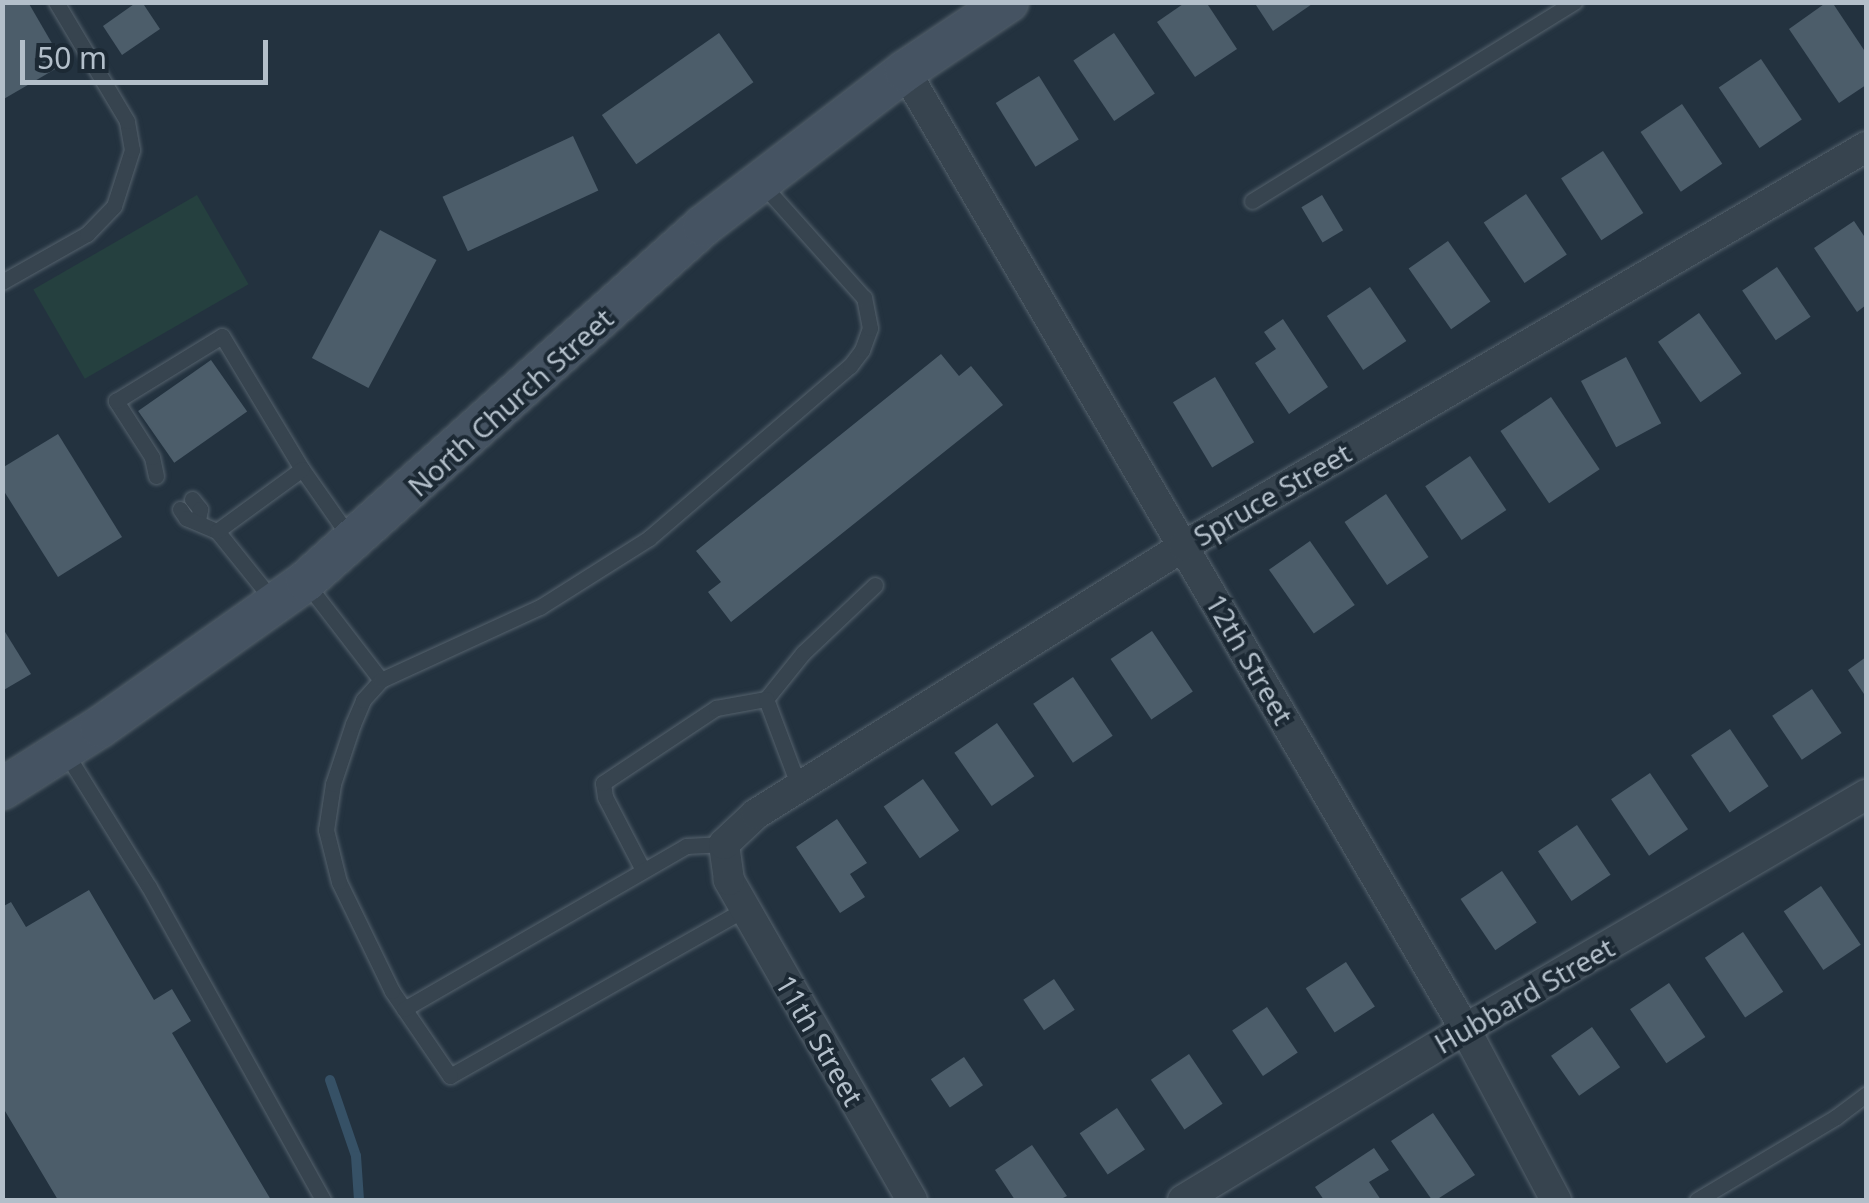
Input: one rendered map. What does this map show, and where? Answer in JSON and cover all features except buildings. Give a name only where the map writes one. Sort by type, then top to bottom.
[{"type":"main road","name":"North Church Street","points":[[2,789],[290,592],[354,542],[702,226],[905,70],[1008,2]]},
{"type":"street","name":"12th Street","points":[[905,70],[1465,1029],[1556,1200]]},
{"type":"street","name":"Spruce Street","points":[[724,844],[756,814],[1184,546],[1866,148]]},
{"type":"street","name":"Hubbard Street","points":[[1183,1200],[1465,1029],[1866,795]]},
{"type":"street","name":"11th Street","points":[[724,844],[728,880],[912,1200]]},
{"type":"lane","points":[[2,282],[87,234],[114,206],[132,150],[127,121],[56,2]]},
{"type":"lane","points":[[1252,202],[1574,2]]},
{"type":"lane","points":[[745,909],[450,1076],[404,1009],[338,882],[326,830],[333,784],[352,724],[363,700],[381,680],[540,607],[636,547],[850,366],[862,350],[870,328],[864,298],[760,182]]},
{"type":"lane","points":[[163,472],[116,401],[222,336],[302,469],[354,542]]},
{"type":"lane","points":[[217,531],[302,469]]},
{"type":"lane","points":[[186,504],[200,509],[198,520],[217,531],[290,592],[381,680]]},
{"type":"lane","points":[[643,870],[606,797],[604,783],[716,708],[766,699],[803,653],[875,584]]},
{"type":"lane","points":[[766,699],[799,787]]},
{"type":"lane","points":[[64,750],[149,887],[323,1200]]},
{"type":"lane","points":[[404,1009],[686,846],[724,844]]},
{"type":"lane","points":[[1697,1200],[1836,1117],[1866,1094]]},
{"type":"green space","points":[[197,195],[248,284],[85,379],[33,290]]},
{"type":"waterway","points":[[330,1080],[356,1156],[359,1200]]}]
